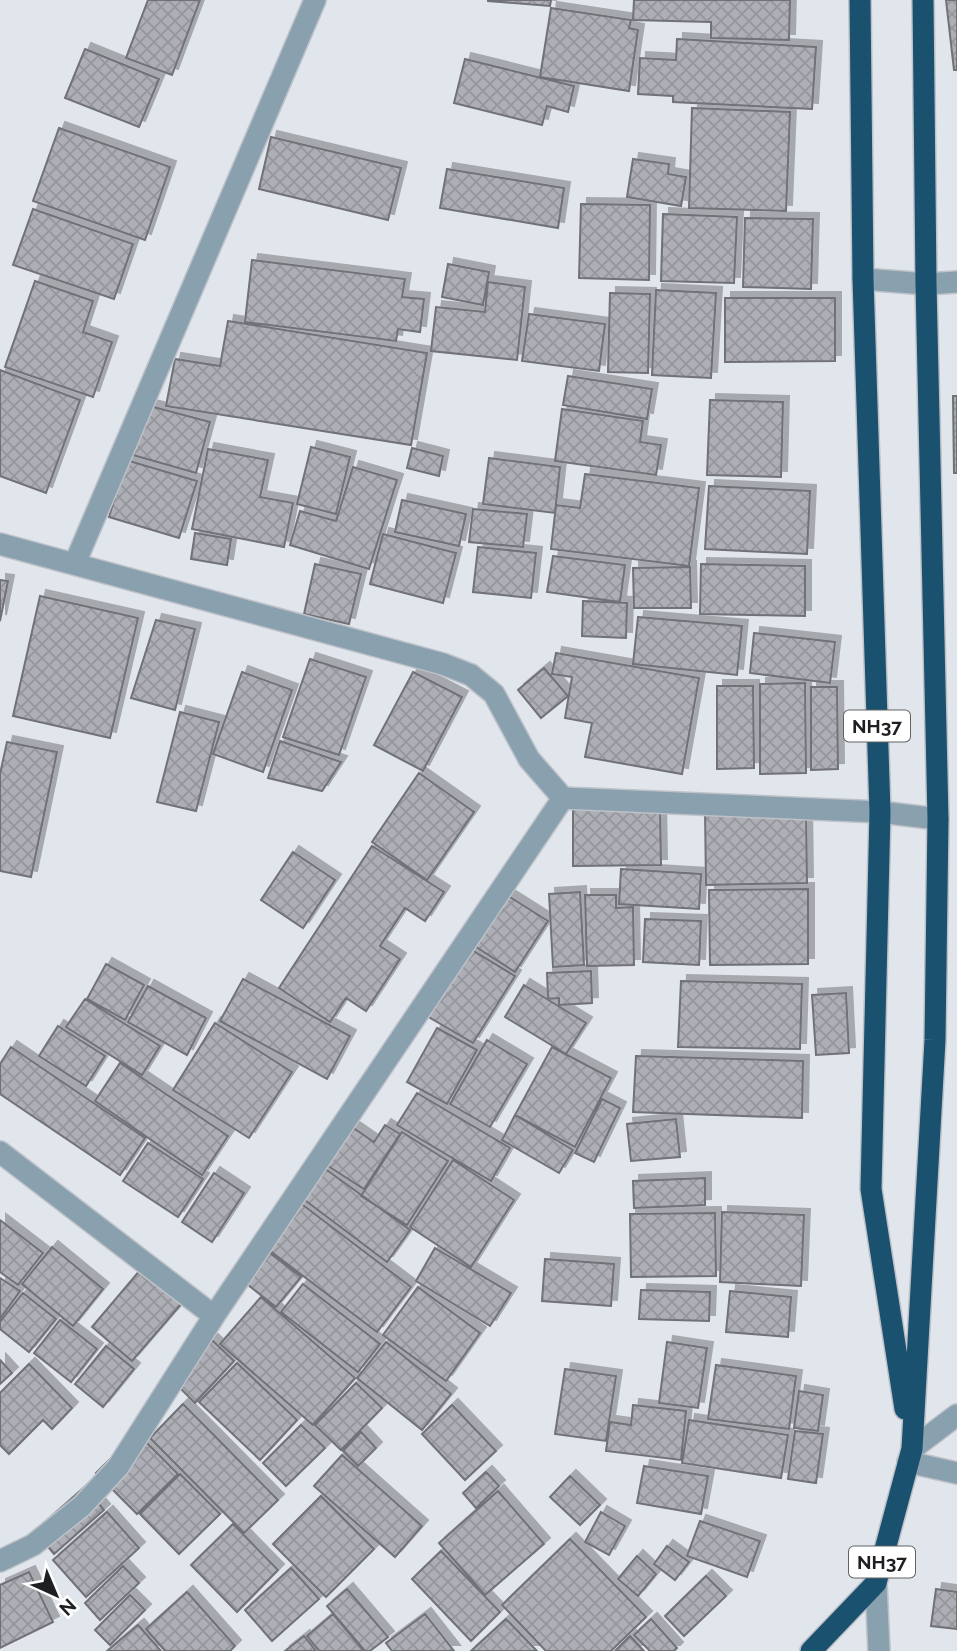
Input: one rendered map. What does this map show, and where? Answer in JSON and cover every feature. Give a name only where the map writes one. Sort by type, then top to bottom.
[{"type":"highway","name":"NH37","points":[[860,0],[863,279],[880,812],[871,1189],[910,1456]]},
{"type":"highway","name":"NH37","points":[[811,1651],[876,1583],[910,1456],[935,1040],[938,819],[926,284],[923,0]]},
{"type":"street","points":[[75,564],[315,0]]},
{"type":"street","points":[[863,279],[926,284],[957,282]]},
{"type":"street","points":[[0,544],[443,664],[471,675],[494,694],[529,759],[563,798],[880,812],[938,819]]},
{"type":"street","points":[[0,1561],[33,1545],[62,1522],[82,1506],[118,1467],[214,1316],[563,798]]},
{"type":"street","points":[[0,1152],[214,1316]]},
{"type":"street","points":[[957,1415],[910,1456],[957,1473]]},
{"type":"street","points":[[876,1583],[878,1651]]},
{"type":"building","points":[[148,0],[200,0],[172,75],[126,58]]},
{"type":"building","points":[[488,0],[551,0],[550,6]]},
{"type":"building","points":[[634,0],[790,0],[789,40],[711,38],[711,22],[633,20]]},
{"type":"building","points":[[946,0],[957,0],[957,70],[954,70]]},
{"type":"building","points":[[551,8],[631,20],[629,28],[638,30],[629,91],[540,77]]},
{"type":"building","points":[[677,39],[816,47],[812,109],[673,102],[673,96],[638,94],[640,58],[676,60]]},
{"type":"building","points":[[85,49],[159,79],[139,127],[65,98]]},
{"type":"building","points":[[465,59],[574,86],[568,112],[547,106],[542,125],[454,103]]},
{"type":"building","points":[[692,108],[790,112],[786,211],[689,208]]},
{"type":"building","points":[[59,128],[170,167],[145,240],[33,201]]},
{"type":"building","points":[[271,137],[401,168],[388,220],[259,189]]},
{"type":"building","points":[[633,159],[669,164],[668,174],[686,177],[681,206],[627,197]]},
{"type":"building","points":[[447,169],[564,188],[558,228],[440,208]]},
{"type":"building","points":[[581,204],[650,205],[649,280],[579,278]]},
{"type":"building","points":[[33,209],[133,244],[114,299],[13,265]]},
{"type":"building","points":[[663,214],[737,217],[734,283],[661,281]]},
{"type":"building","points":[[745,218],[813,219],[811,289],[743,287]]},
{"type":"building","points":[[252,260],[405,279],[402,297],[424,299],[420,332],[398,329],[396,341],[245,322]]},
{"type":"building","points":[[448,264],[489,272],[483,305],[442,297]]},
{"type":"building","points":[[35,281],[93,301],[83,332],[112,342],[93,397],[5,367]]},
{"type":"building","points":[[488,282],[525,287],[517,360],[431,351],[436,307],[485,312]]},
{"type":"building","points":[[656,290],[716,293],[711,378],[652,375]]},
{"type":"building","points":[[610,293],[650,294],[648,373],[608,372]]},
{"type":"building","points":[[725,298],[835,298],[835,361],[725,362]]},
{"type":"building","points":[[529,314],[605,324],[599,371],[522,361]]},
{"type":"building","points":[[228,321],[427,353],[411,445],[166,406],[175,359],[220,366]]},
{"type":"building","points":[[0,370],[80,400],[46,493],[0,476]]},
{"type":"building","points":[[568,376],[652,389],[647,419],[563,405]]},
{"type":"building","points":[[953,396],[957,396],[957,473],[954,473]]},
{"type":"building","points":[[710,400],[783,402],[781,477],[707,475]]},
{"type":"building","points":[[146,405],[210,422],[196,473],[133,455]]},
{"type":"building","points":[[562,409],[643,421],[640,442],[661,445],[656,475],[555,461]]},
{"type":"building","points":[[311,447],[350,457],[336,514],[297,504]]},
{"type":"building","points":[[412,448],[443,456],[439,476],[407,468]]},
{"type":"building","points":[[208,449],[268,460],[260,497],[293,503],[284,547],[192,529]]},
{"type":"building","points":[[489,458],[560,467],[555,513],[483,504]]},
{"type":"building","points":[[126,460],[197,481],[179,538],[109,517]]},
{"type":"building","points":[[353,467],[397,480],[369,569],[290,545],[300,511],[336,521]]},
{"type":"building","points":[[585,474],[699,488],[689,566],[551,549],[556,505],[580,508]]},
{"type":"building","points":[[709,486],[810,491],[807,554],[705,549]]},
{"type":"building","points":[[402,500],[466,514],[459,546],[395,532]]},
{"type":"building","points":[[473,509],[527,514],[523,547],[469,542]]},
{"type":"building","points":[[195,533],[231,539],[227,565],[191,559]]},
{"type":"building","points":[[383,534],[456,553],[443,603],[370,584]]},
{"type":"building","points":[[478,547],[536,553],[531,598],[473,592]]},
{"type":"building","points":[[553,556],[625,565],[620,602],[547,592]]},
{"type":"building","points":[[315,564],[361,574],[349,624],[304,614]]},
{"type":"building","points":[[701,564],[805,566],[805,616],[700,614]]},
{"type":"building","points":[[690,567],[691,608],[634,608],[633,568]]},
{"type":"building","points":[[0,580],[8,581],[0,621]]},
{"type":"building","points":[[40,596],[138,618],[110,738],[13,716]]},
{"type":"building","points":[[583,601],[627,603],[626,638],[582,636]]},
{"type":"building","points":[[638,617],[742,626],[737,675],[633,664]]},
{"type":"building","points":[[156,620],[195,629],[175,710],[131,698]]},
{"type":"building","points":[[754,633],[835,642],[830,683],[750,673]]},
{"type":"building","points":[[556,653],[699,678],[682,774],[585,757],[592,723],[565,718],[572,677],[552,674]]},
{"type":"building","points":[[310,659],[366,677],[339,755],[283,737]]},
{"type":"building","points":[[544,668],[568,696],[541,718],[518,690]]},
{"type":"building","points":[[242,672],[292,690],[263,772],[213,754]]},
{"type":"building","points":[[413,672],[462,697],[423,771],[374,745]]},
{"type":"building","points":[[805,683],[806,773],[760,774],[760,684]]},
{"type":"building","points":[[717,686],[753,686],[754,768],[717,769]]},
{"type":"building","points":[[811,687],[837,687],[838,769],[811,770]]},
{"type":"building","points":[[180,712],[219,722],[196,811],[157,802]]},
{"type":"building","points":[[280,741],[341,762],[322,791],[268,778]]},
{"type":"building","points":[[7,742],[57,752],[31,877],[0,871],[0,774]]},
{"type":"building","points":[[419,773],[474,812],[427,880],[372,842]]},
{"type":"building","points":[[660,806],[661,865],[573,866],[573,807]]},
{"type":"building","points":[[705,810],[806,812],[807,883],[706,885]]},
{"type":"building","points":[[372,846],[444,892],[425,921],[405,908],[380,946],[400,959],[366,1011],[346,998],[330,1022],[279,988]]},
{"type":"building","points":[[293,852],[335,880],[303,928],[261,900]]},
{"type":"building","points":[[621,869],[701,874],[699,909],[619,904]]},
{"type":"building","points":[[494,887],[548,921],[515,972],[462,938]]},
{"type":"building","points":[[808,889],[808,964],[710,965],[709,890]]},
{"type":"building","points":[[580,892],[584,965],[553,967],[549,894]]},
{"type":"building","points":[[585,895],[616,895],[616,908],[633,907],[634,965],[587,966]]},
{"type":"building","points":[[645,919],[701,921],[699,965],[643,962]]},
{"type":"building","points":[[462,944],[515,976],[473,1043],[420,1012]]},
{"type":"building","points":[[106,964],[144,985],[125,1020],[87,999]]},
{"type":"building","points":[[591,971],[592,1003],[559,1005],[559,998],[548,999],[547,973]]},
{"type":"building","points":[[243,979],[350,1036],[327,1079],[220,1021]]},
{"type":"building","points":[[681,981],[802,984],[800,1049],[678,1047]]},
{"type":"building","points":[[524,985],[586,1023],[566,1054],[505,1017]]},
{"type":"building","points":[[148,986],[206,1018],[187,1055],[128,1022]]},
{"type":"building","points":[[846,993],[849,1053],[816,1055],[812,995]]},
{"type":"building","points":[[85,999],[160,1046],[142,1075],[66,1027]]},
{"type":"building","points":[[215,1023],[292,1072],[249,1138],[173,1090]]},
{"type":"building","points":[[58,1026],[105,1056],[86,1086],[39,1056]]},
{"type":"building","points":[[437,1028],[477,1050],[447,1104],[407,1082]]},
{"type":"building","points":[[487,1040],[527,1064],[490,1127],[450,1104]]},
{"type":"building","points":[[11,1047],[145,1138],[120,1175],[0,1094],[0,1064]]},
{"type":"building","points":[[552,1047],[611,1078],[575,1147],[515,1115]]},
{"type":"building","points":[[636,1056],[803,1061],[802,1118],[633,1112]]},
{"type":"building","points":[[120,1063],[228,1136],[202,1175],[95,1101]]},
{"type":"building","points":[[417,1093],[510,1148],[491,1181],[397,1125]]},
{"type":"building","points":[[602,1099],[620,1108],[594,1162],[575,1153]]},
{"type":"building","points":[[515,1115],[573,1150],[559,1173],[502,1140]]},
{"type":"building","points":[[676,1119],[680,1157],[631,1161],[627,1124]]},
{"type":"building","points":[[385,1125],[400,1134],[364,1189],[328,1166],[352,1127],[374,1142]]},
{"type":"building","points":[[402,1132],[448,1161],[407,1225],[361,1196]]},
{"type":"building","points":[[148,1143],[203,1179],[178,1217],[123,1181]]},
{"type":"building","points":[[453,1160],[514,1200],[471,1267],[410,1227]]},
{"type":"building","points":[[324,1168],[410,1230],[387,1262],[302,1198]]},
{"type":"building","points":[[214,1173],[244,1193],[212,1242],[182,1222]]},
{"type":"building","points":[[705,1178],[705,1205],[634,1208],[633,1181]]},
{"type":"building","points":[[299,1202],[411,1287],[377,1332],[265,1247]]},
{"type":"building","points":[[722,1212],[804,1215],[801,1286],[720,1282]]},
{"type":"building","points":[[715,1213],[716,1276],[631,1277],[630,1214]]},
{"type":"building","points":[[0,1220],[43,1253],[18,1285],[0,1272]]},
{"type":"building","points":[[52,1247],[103,1289],[73,1326],[22,1284]]},
{"type":"building","points":[[262,1247],[301,1277],[276,1307],[238,1277]]},
{"type":"building","points":[[435,1248],[511,1293],[490,1326],[416,1281]]},
{"type":"building","points":[[545,1259],[614,1264],[611,1306],[542,1301]]},
{"type":"building","points":[[141,1269],[182,1303],[132,1361],[92,1327]]},
{"type":"building","points":[[0,1278],[20,1291],[0,1319]]},
{"type":"building","points":[[303,1284],[380,1344],[358,1372],[281,1312]]},
{"type":"building","points":[[418,1287],[480,1333],[446,1381],[383,1335]]},
{"type":"building","points":[[641,1290],[710,1292],[709,1321],[639,1319]]},
{"type":"building","points":[[730,1291],[791,1297],[788,1337],[726,1332]]},
{"type":"building","points":[[23,1293],[56,1319],[29,1352],[0,1329],[0,1322]]},
{"type":"building","points":[[261,1297],[355,1378],[313,1425],[220,1344]]},
{"type":"building","points":[[60,1320],[97,1349],[71,1382],[34,1353]]},
{"type":"building","points":[[212,1340],[234,1361],[195,1403],[173,1381]]},
{"type":"building","points":[[386,1342],[451,1394],[422,1430],[357,1378]]},
{"type":"building","points":[[667,1342],[707,1348],[698,1408],[659,1403]]},
{"type":"building","points":[[106,1346],[134,1369],[103,1407],[75,1384]]},
{"type":"building","points":[[0,1360],[12,1373],[0,1384]]},
{"type":"building","points":[[237,1363],[297,1420],[260,1460],[199,1402]]},
{"type":"building","points":[[29,1364],[72,1408],[52,1429],[43,1420],[9,1454],[0,1445],[0,1393]]},
{"type":"building","points":[[716,1365],[796,1376],[789,1429],[708,1419]]},
{"type":"building","points":[[565,1369],[616,1376],[606,1441],[555,1434]]},
{"type":"building","points":[[356,1383],[382,1408],[341,1450],[315,1425]]},
{"type":"building","points":[[799,1391],[823,1395],[818,1431],[794,1428]]},
{"type":"building","points":[[183,1404],[278,1500],[244,1533],[150,1438]]},
{"type":"building","points":[[452,1405],[496,1451],[465,1480],[422,1434]]},
{"type":"building","points":[[633,1405],[686,1411],[681,1460],[606,1451],[610,1422],[631,1425]]},
{"type":"building","points":[[689,1420],[788,1435],[781,1478],[682,1463]]},
{"type":"building","points":[[301,1425],[325,1448],[286,1486],[263,1463]]},
{"type":"building","points":[[795,1431],[823,1434],[816,1483],[788,1479]]},
{"type":"building","points":[[361,1432],[376,1448],[358,1466],[343,1451]]},
{"type":"building","points":[[137,1433],[178,1474],[137,1514],[96,1473]]},
{"type":"building","points":[[342,1455],[422,1526],[395,1557],[314,1486]]},
{"type":"building","points":[[644,1466],[708,1476],[701,1514],[637,1503]]},
{"type":"building","points":[[486,1472],[499,1486],[476,1508],[463,1493]]},
{"type":"building","points":[[180,1474],[220,1514],[179,1554],[140,1514]]},
{"type":"building","points":[[570,1476],[600,1505],[580,1525],[550,1497]]},
{"type":"building","points":[[85,1487],[104,1510],[54,1554],[35,1531]]},
{"type":"building","points":[[498,1491],[544,1544],[485,1595],[439,1543]]},
{"type":"building","points":[[321,1496],[374,1549],[326,1597],[273,1544]]},
{"type":"building","points":[[107,1512],[139,1548],[86,1597],[53,1560]]},
{"type":"building","points":[[601,1512],[625,1526],[609,1555],[585,1542]]},
{"type":"building","points":[[700,1521],[760,1541],[747,1577],[687,1556]]},
{"type":"building","points":[[233,1524],[278,1570],[237,1612],[191,1565]]},
{"type":"building","points":[[570,1539],[646,1617],[611,1651],[546,1651],[502,1605]]},
{"type":"building","points":[[667,1546],[689,1562],[675,1580],[654,1564]]},
{"type":"building","points":[[441,1551],[500,1612],[471,1641],[412,1579]]},
{"type":"building","points":[[637,1556],[656,1574],[638,1596],[618,1579]]},
{"type":"building","points":[[123,1566],[139,1583],[100,1620],[85,1603]]},
{"type":"building","points":[[291,1568],[319,1599],[272,1641],[245,1610]]},
{"type":"building","points":[[29,1572],[53,1622],[0,1648],[0,1585]]},
{"type":"building","points":[[706,1576],[726,1596],[684,1636],[665,1616]]},
{"type":"building","points":[[347,1589],[388,1637],[370,1651],[365,1651],[327,1606]]},
{"type":"building","points":[[936,1589],[957,1592],[957,1629],[931,1626]]},
{"type":"building","points":[[187,1592],[235,1646],[230,1651],[165,1651],[146,1629]]},
{"type":"building","points":[[130,1595],[145,1610],[110,1645],[95,1630]]},
{"type":"building","points":[[333,1614],[364,1651],[319,1651],[307,1636]]},
{"type":"building","points":[[425,1614],[454,1651],[392,1651],[386,1643]]},
{"type":"building","points":[[506,1619],[537,1651],[471,1651]]},
{"type":"building","points":[[651,1619],[677,1648],[674,1651],[650,1651],[634,1635]]},
{"type":"building","points":[[138,1625],[161,1651],[107,1651]]},
{"type":"building","points":[[304,1636],[316,1651],[285,1651]]},
{"type":"building","points":[[630,1636],[644,1651],[615,1651]]}]
